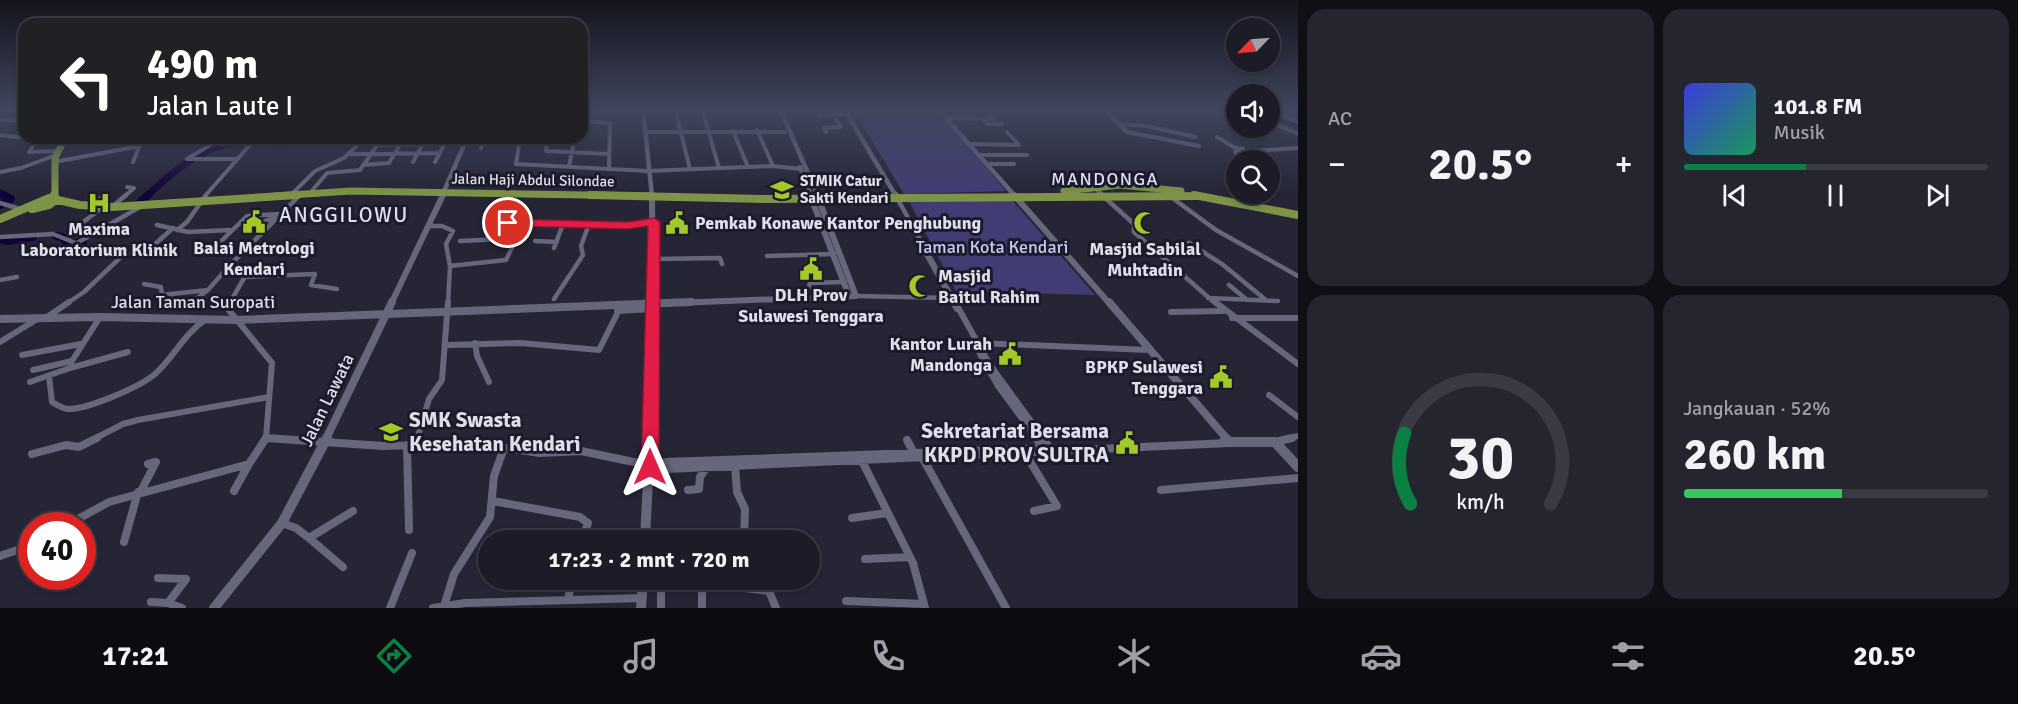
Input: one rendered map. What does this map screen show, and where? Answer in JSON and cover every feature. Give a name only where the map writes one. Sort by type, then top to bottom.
[{"type":"highway","points":[[42,204],[52,186],[56,156],[62,144]]},
{"type":"highway","points":[[52,186],[56,199]]},
{"type":"highway","points":[[1015,196],[1095,188],[1145,186],[1298,215]]},
{"type":"highway","name":"Jalan Haji Abdul Silondae","points":[[72,204],[108,207],[142,206],[310,193],[443,191],[652,197],[1015,196]]},
{"type":"highway","points":[[1015,196],[1169,196],[1184,194]]},
{"type":"highway","points":[[10,213],[56,199],[72,204]]},
{"type":"highway","points":[[0,219],[20,209],[42,204],[72,204]]},
{"type":"street","points":[[609,137],[609,168]]},
{"type":"street","points":[[645,137],[654,222],[650,467],[646,530]]},
{"type":"street","points":[[682,137],[690,169]]},
{"type":"street","points":[[710,137],[719,168]]},
{"type":"street","points":[[736,137],[748,167]]},
{"type":"street","points":[[760,137],[773,166]]},
{"type":"street","points":[[787,137],[815,198],[834,254],[853,296]]},
{"type":"street","points":[[790,137],[853,296]]},
{"type":"street","points":[[860,137],[978,343],[1048,450]]},
{"type":"street","points":[[964,137],[1231,443]]},
{"type":"street","points":[[970,144],[1019,146],[1012,137]]},
{"type":"street","points":[[1155,137],[1199,146]]},
{"type":"street","points":[[1218,137],[1235,148],[1245,150]]},
{"type":"street","points":[[34,144],[29,152],[56,156]]},
{"type":"street","points":[[215,144],[210,148],[192,153],[190,159],[237,159]]},
{"type":"street","points":[[0,342],[84,292],[124,254],[144,254],[187,222],[201,201],[250,144]]},
{"type":"street","points":[[292,194],[315,171],[350,154],[359,144]]},
{"type":"street","points":[[310,193],[327,173],[356,172],[377,145],[445,144]]},
{"type":"street","points":[[435,162],[445,144]]},
{"type":"street","name":"Jalan Lawata","points":[[214,608],[282,523],[327,440],[429,226],[464,144]]},
{"type":"street","points":[[482,148],[483,144]]},
{"type":"street","points":[[519,144],[515,164],[648,171],[773,166],[801,169]]},
{"type":"street","points":[[546,144],[545,150],[609,154]]},
{"type":"street","points":[[569,166],[574,144]]},
{"type":"street","points":[[0,172],[21,168],[56,156],[140,145],[133,162]]},
{"type":"street","points":[[363,165],[388,163],[400,145]]},
{"type":"street","points":[[413,162],[422,145]]},
{"type":"street","points":[[1273,150],[1298,148]]},
{"type":"street","points":[[350,154],[440,153]]},
{"type":"street","points":[[979,155],[1027,155]]},
{"type":"street","points":[[987,164],[1014,164]]},
{"type":"street","points":[[70,232],[134,188],[127,187]]},
{"type":"street","points":[[1095,188],[1134,224],[1134,231],[1208,298],[1232,318],[1298,364]]},
{"type":"street","points":[[172,294],[171,300],[200,299],[277,216],[301,194]]},
{"type":"street","points":[[91,206],[105,195]]},
{"type":"street","points":[[1169,196],[1216,230],[1298,276]]},
{"type":"street","points":[[3,203],[20,209]]},
{"type":"street","points":[[0,237],[53,234],[78,243],[142,206]]},
{"type":"street","points":[[495,214],[492,221],[508,223],[628,226],[654,222]]},
{"type":"street","points":[[209,252],[230,230],[248,216],[277,216]]},
{"type":"street","points":[[248,227],[277,216]]},
{"type":"street","points":[[460,241],[502,239],[508,223]]},
{"type":"street","points":[[450,266],[506,260],[508,252],[516,244],[525,223]]},
{"type":"street","points":[[535,241],[555,245],[563,224]]},
{"type":"street","points":[[157,225],[197,233],[230,230]]},
{"type":"street","points":[[554,299],[583,255],[581,246],[590,225]]},
{"type":"street","points":[[409,530],[406,474],[411,445],[429,399],[442,380],[448,345],[446,311],[450,266],[446,244],[453,231],[442,226],[429,226]]},
{"type":"street","points":[[1153,248],[1189,243],[1222,264],[1266,300]]},
{"type":"street","points":[[767,256],[834,254]]},
{"type":"street","points":[[652,259],[720,258],[722,264]]},
{"type":"street","points":[[229,266],[244,269],[247,273],[228,304],[230,313],[272,363],[266,438],[234,491]]},
{"type":"street","points":[[245,277],[314,273],[316,275],[311,285],[337,289]]},
{"type":"street","points":[[0,280],[17,278]]},
{"type":"street","points":[[803,290],[808,290],[810,283],[845,282]]},
{"type":"street","points":[[144,284],[161,287],[162,295],[208,290]]},
{"type":"street","points":[[1229,285],[1246,299]]},
{"type":"street","points":[[853,296],[952,298]]},
{"type":"street","name":"Jalan Taman Suropati","points":[[0,319],[100,316],[236,320],[622,304],[653,306],[853,296]]},
{"type":"street","points":[[952,298],[998,386],[1048,450]]},
{"type":"street","points":[[1208,298],[1278,301]]},
{"type":"street","points":[[448,345],[521,343],[599,350],[603,348],[606,334],[622,304]]},
{"type":"street","points":[[617,311],[653,306]]},
{"type":"street","points":[[1171,312],[1223,311]]},
{"type":"street","points":[[70,368],[81,344],[100,316]]},
{"type":"street","points":[[1232,318],[1298,318]]},
{"type":"street","points":[[49,376],[52,402],[60,407],[69,409],[96,400],[151,378],[186,333],[207,320]]},
{"type":"street","points":[[475,343],[477,356],[489,382]]},
{"type":"street","points":[[978,343],[1149,350]]},
{"type":"street","points":[[22,355],[81,344]]},
{"type":"street","points":[[30,382],[128,352]]},
{"type":"street","points":[[33,370],[72,361]]},
{"type":"street","points":[[1269,396],[1298,417]]},
{"type":"street","points":[[32,454],[66,445],[78,447],[123,424],[138,420],[268,397]]},
{"type":"street","points":[[266,438],[327,440],[383,446],[473,443],[540,453],[581,451],[667,469],[861,461],[918,455],[1275,442],[1298,436]]},
{"type":"street","points":[[907,440],[918,455],[1006,608]]},
{"type":"street","points":[[1275,442],[1298,467]]},
{"type":"street","points":[[444,606],[454,574],[485,526],[493,501],[494,476],[504,448]]},
{"type":"street","points":[[650,467],[666,462],[1025,453],[1048,450]]},
{"type":"street","points":[[1025,453],[1057,506],[1034,511]]},
{"type":"street","points":[[846,601],[925,606],[910,557],[861,461]]},
{"type":"street","points":[[124,542],[140,492],[156,462],[148,464]]},
{"type":"street","points":[[89,512],[99,506],[140,492],[249,464]]},
{"type":"street","points":[[735,466],[738,492],[745,509],[744,530]]},
{"type":"street","points":[[688,490],[699,489],[700,477],[706,472],[706,467]]},
{"type":"street","points":[[1161,490],[1298,478]]},
{"type":"street","points":[[493,501],[580,517],[588,523],[586,530]]},
{"type":"street","points":[[309,538],[353,512]]},
{"type":"street","points":[[852,518],[888,513]]},
{"type":"street","points":[[282,523],[296,528],[343,567]]},
{"type":"street","points":[[0,556],[18,550]]},
{"type":"street","points":[[390,608],[412,553]]},
{"type":"street","points":[[865,559],[910,557]]},
{"type":"street","points":[[158,578],[186,579],[168,603]]},
{"type":"street","points":[[568,600],[570,590]]},
{"type":"street","points":[[433,608],[568,600],[641,605],[642,590]]},
{"type":"street","points":[[661,590],[661,608]]},
{"type":"street","points":[[702,590],[702,608]]},
{"type":"street","points":[[761,590],[769,591],[776,608]]},
{"type":"street","points":[[151,602],[168,603],[182,608]]},
{"type":"green space","points":[[870,137],[961,137],[1006,191],[904,194]]},
{"type":"green space","name":"Taman Kota Kendari","points":[[909,201],[1013,201],[1095,295],[956,291]]},
{"type":"waterway","points":[[147,196],[181,166],[208,151],[227,144]]},
{"type":"waterway","points":[[0,193],[6,196]]},
{"type":"waterway","points":[[0,205],[11,199],[3,195]]},
{"type":"waterway","points":[[132,210],[148,195]]},
{"type":"waterway","points":[[56,236],[62,237],[69,245],[83,241]]},
{"type":"waterway","points":[[0,239],[7,241],[33,237]]},
{"type":"place","name":"STMIK Catur Sakti Kendari","points":[[782,190]]},
{"type":"place","name":"Maxima Laboratorium Klinik","points":[[99,203]]},
{"type":"place","name":"Balai Metrologi Kendari","points":[[254,222]]},
{"type":"place","name":"Pemkab Konawe Kantor Penghubung","points":[[677,223]]},
{"type":"place","name":"Masjid Sabilal Muhtadin","points":[[1145,223]]},
{"type":"place","name":"DLH Prov Sulawesi Tenggara","points":[[811,269]]},
{"type":"place","name":"Masjid Baitul Rahim","points":[[920,286]]},
{"type":"place","name":"Kantor Lurah Mandonga","points":[[1010,354]]},
{"type":"place","name":"BPKP Sulawesi Tenggara","points":[[1221,377]]},
{"type":"place","name":"SMK Swasta Kesehatan Kendari","points":[[391,432]]},
{"type":"place","name":"Sekretariat Bersama KKPD PROV SULTRA","points":[[1127,443]]},
{"type":"district","name":"MANDONGA","points":[[1105,179]]},
{"type":"district","name":"ANGGILOWU","points":[[344,215]]},
{"type":"route","points":[[508,223],[628,226],[654,222],[650,467]]}]
